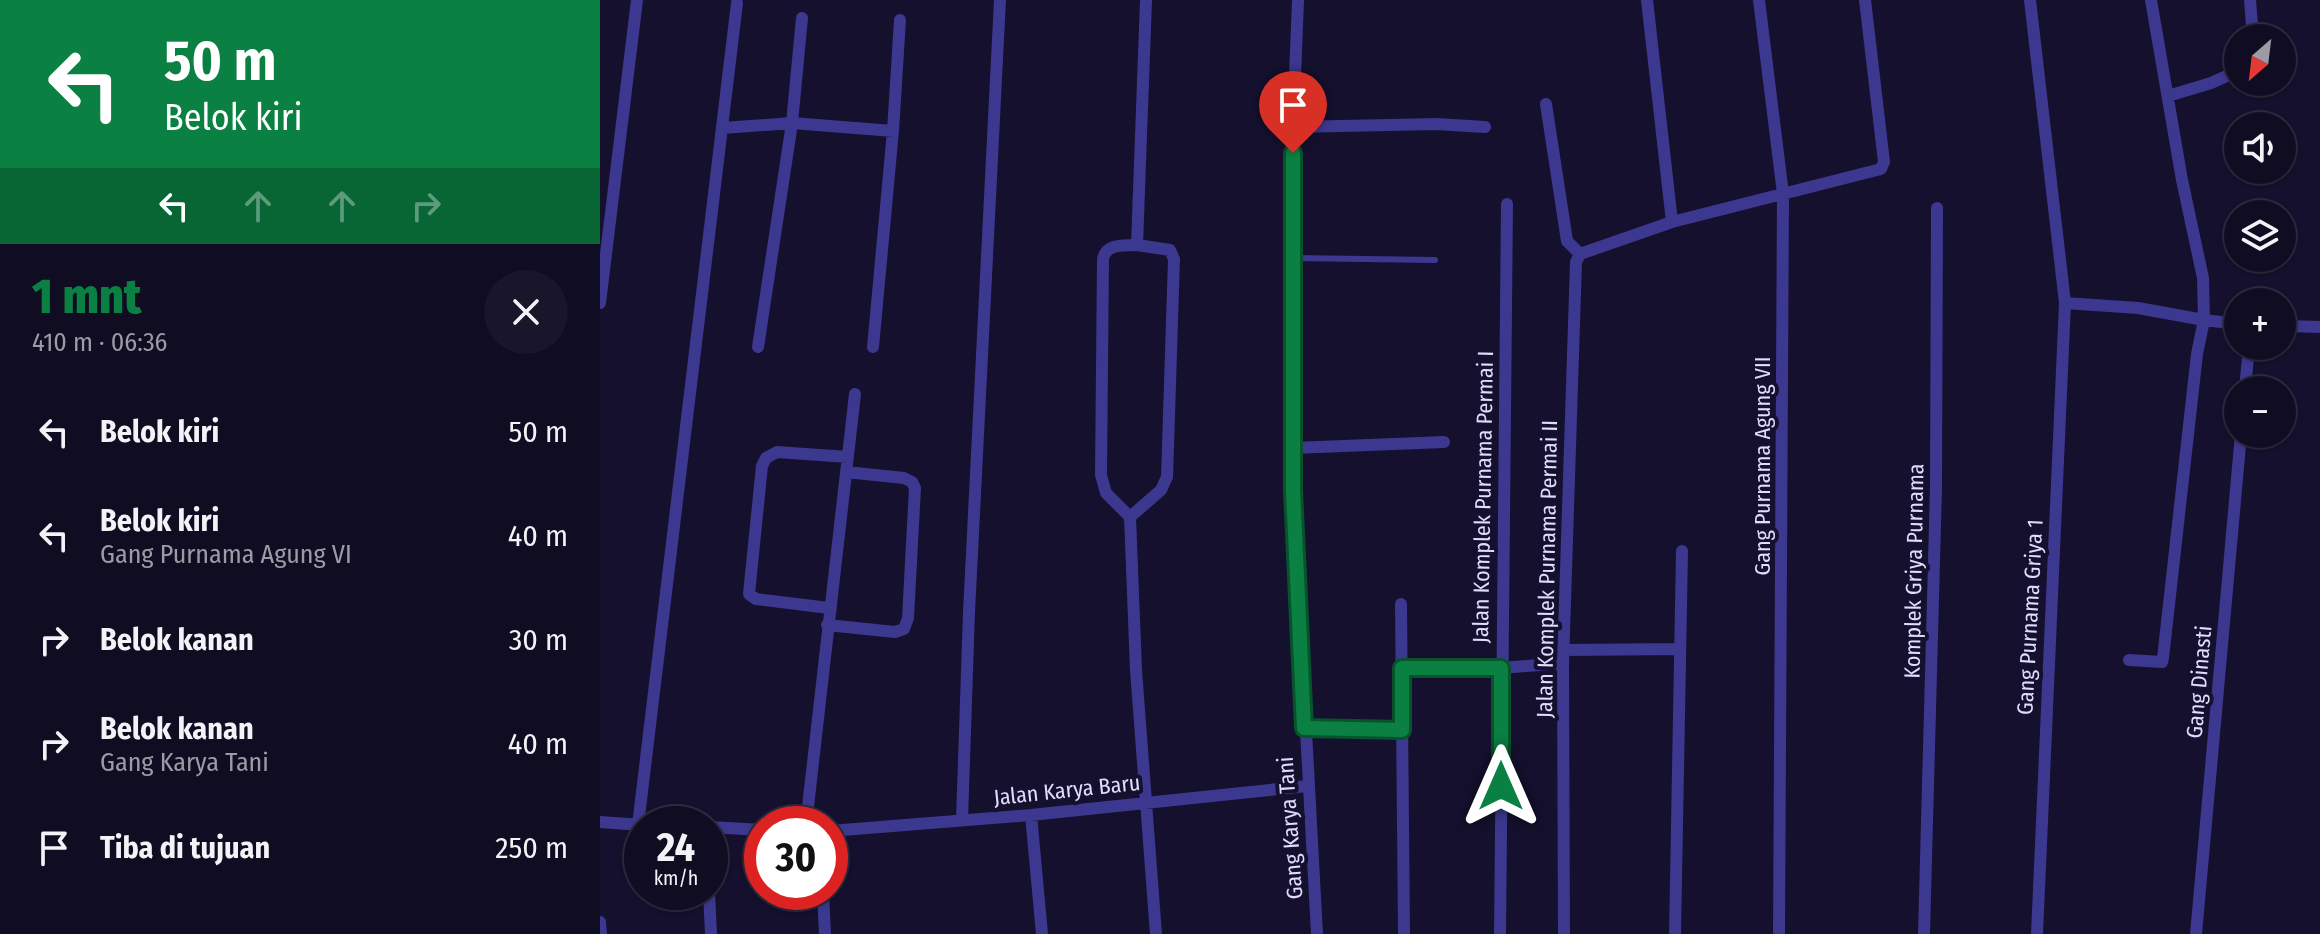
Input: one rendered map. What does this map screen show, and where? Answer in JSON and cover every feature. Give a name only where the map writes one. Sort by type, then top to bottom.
[{"type":"street","points":[[600,303],[637,0]]},
{"type":"street","points":[[962,820],[969,612],[1000,0]]},
{"type":"street","points":[[1137,245],[1146,0]]},
{"type":"street","name":"Gang Karya Tani","points":[[1298,0],[1293,127],[1294,550],[1317,934]]},
{"type":"street","points":[[1647,0],[1672,222]]},
{"type":"street","name":"Gang Purnama Agung VII","points":[[1759,0],[1783,194],[1779,934]]},
{"type":"street","points":[[1546,104],[1567,241],[1580,254],[1672,222],[1877,170],[1884,162],[1865,0]]},
{"type":"street","name":"Gang Purnama Griya 1","points":[[2030,0],[2065,303],[2037,934]]},
{"type":"street","points":[[2129,660],[2157,663],[2162,662],[2163,658],[2197,354],[2204,320],[2203,278],[2182,180],[2151,0]]},
{"type":"street","points":[[2250,0],[2252,24]]},
{"type":"street","points":[[642,806],[737,3]]},
{"type":"street","points":[[758,347],[792,123],[802,18]]},
{"type":"street","points":[[873,347],[900,20]]},
{"type":"street","points":[[2168,96],[2224,76]]},
{"type":"street","points":[[722,128],[792,123],[893,131]]},
{"type":"street","points":[[1293,127],[1437,124],[1485,127]]},
{"type":"street","name":"Jalan Komplek Purnama Permai I","points":[[1500,934],[1507,204]]},
{"type":"street","name":"Komplek Griya Purnama","points":[[1924,934],[1935,517],[1937,208]]},
{"type":"street","points":[[1130,517],[1161,490],[1167,477],[1174,259],[1170,250],[1137,245],[1107,249],[1103,259],[1102,483],[1106,493],[1130,517],[1136,670],[1156,934]]},
{"type":"street","name":"Jalan Komplek Purnama Permai II","points":[[1564,934],[1563,657],[1576,262],[1580,254]]},
{"type":"street","points":[[2065,303],[2138,308],[2224,322]]},
{"type":"street","points":[[2296,326],[2320,327]]},
{"type":"street","points":[[808,806],[855,394]]},
{"type":"street","points":[[1293,448],[1444,442]]},
{"type":"street","name":"Gang Dinasti","points":[[2196,934],[2240,448]]},
{"type":"street","points":[[829,608],[756,599],[749,594],[762,466],[766,458],[777,452],[848,457]]},
{"type":"street","points":[[827,625],[895,632],[904,629],[908,618],[915,488],[912,482],[904,478],[846,472]]},
{"type":"street","points":[[1675,934],[1682,551]]},
{"type":"street","points":[[1401,604],[1404,934]]},
{"type":"street","points":[[1402,668],[1501,668],[1563,657],[1680,649]]},
{"type":"street","points":[[1304,728],[1402,730]]},
{"type":"street","name":"Jalan Karya Baru","points":[[848,830],[1031,815],[1307,786]]},
{"type":"street","points":[[1031,815],[1042,934]]},
{"type":"street","points":[[600,822],[624,824]]},
{"type":"street","points":[[710,910],[711,934]]},
{"type":"street","points":[[824,910],[825,934]]},
{"type":"street","points":[[600,922],[601,934]]},
{"type":"lane","points":[[1293,258],[1435,260]]},
{"type":"route","points":[[1293,153],[1294,550],[1304,728],[1402,730],[1402,668],[1501,668],[1501,786]]}]
